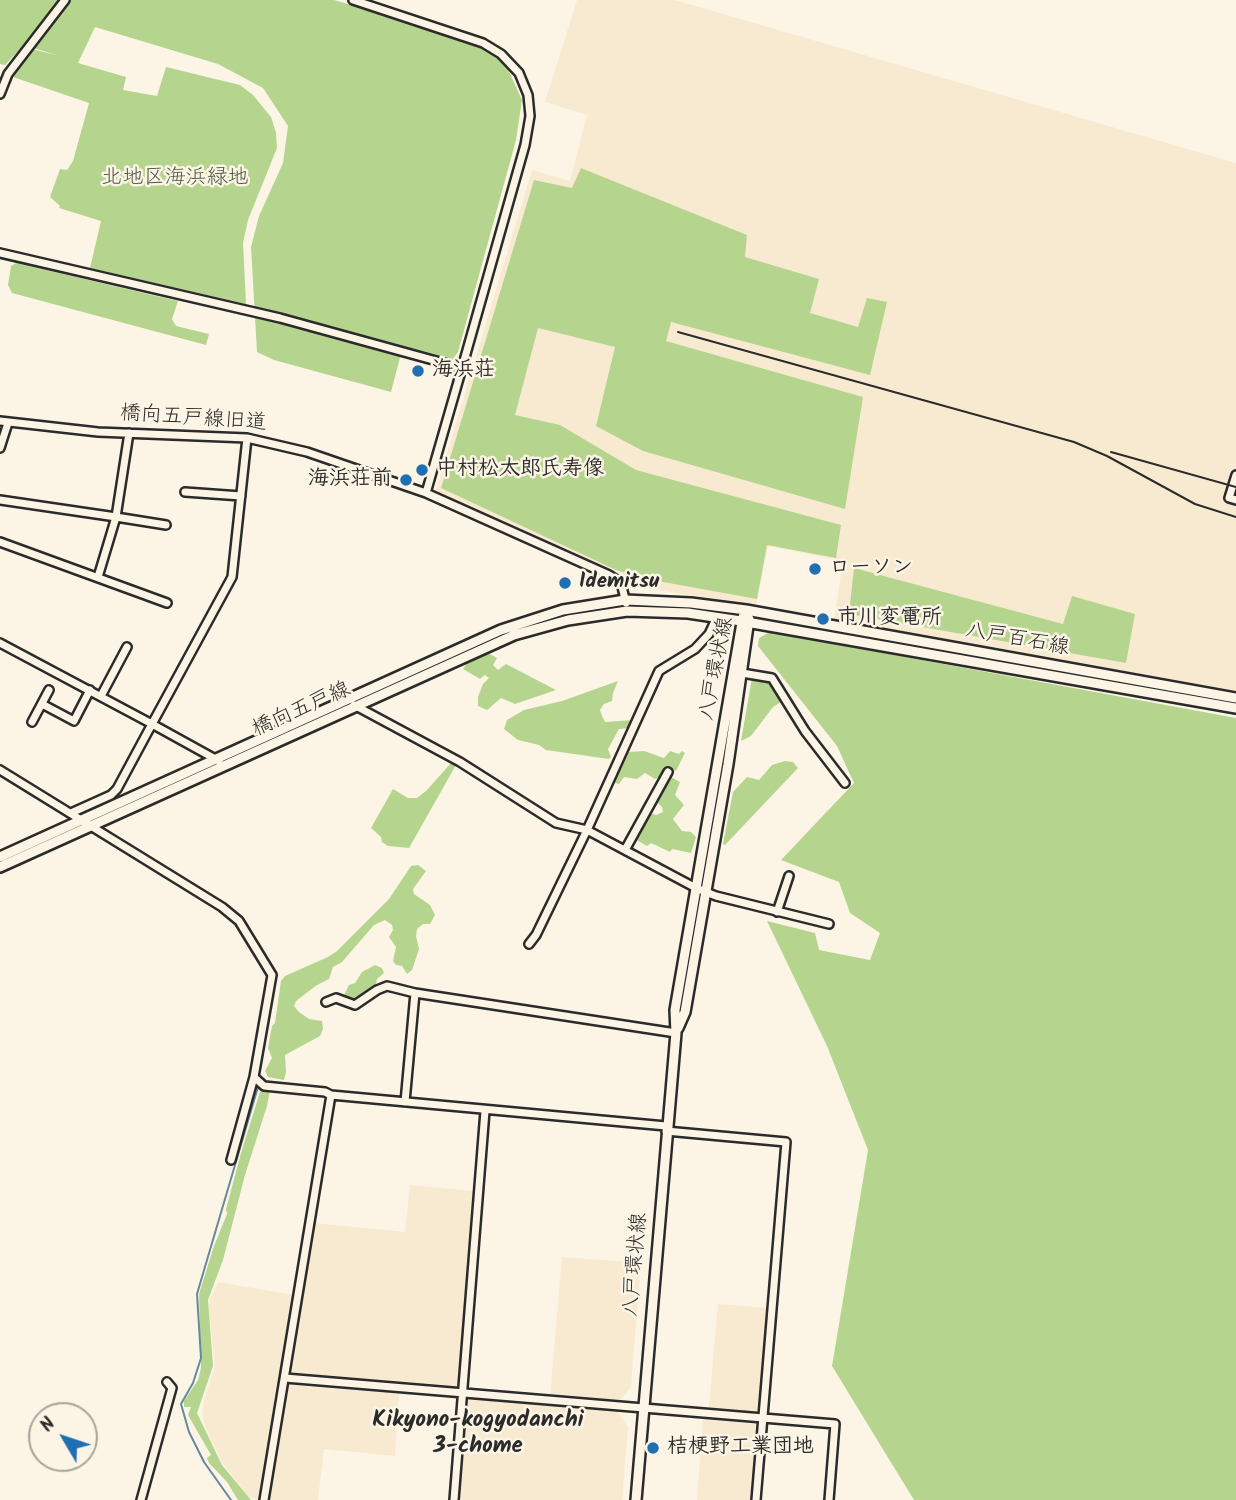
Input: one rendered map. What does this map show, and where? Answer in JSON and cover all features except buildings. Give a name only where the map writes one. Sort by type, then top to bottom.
[{"type":"main road","name":"八戸百石線","points":[[625,600],[691,603],[746,610],[1236,698]]},
{"type":"main road","name":"橋向五戸線","points":[[0,857],[520,623],[562,610],[625,600]]},
{"type":"main road","name":"八戸環状線","points":[[700,890],[742,673],[746,610]]},
{"type":"main road","name":"八戸百石線","points":[[627,611],[665,611],[746,621],[1236,708]]},
{"type":"main road","name":"橋向五戸線","points":[[0,867],[514,635],[568,620],[627,611]]},
{"type":"main road","name":"八戸環状線","points":[[636,1500],[676,1033],[685,1012],[700,890],[746,621]]},
{"type":"street","points":[[0,94],[8,74],[65,0]]},
{"type":"street","points":[[353,0],[482,43],[500,54],[519,73],[528,95],[530,117],[525,145],[426,493]]},
{"type":"street","points":[[0,253],[269,315],[462,368]]},
{"type":"street","points":[[0,448],[4,422]]},
{"type":"street","name":"橋向五戸線旧道","points":[[4,422],[129,433],[247,438],[307,452],[426,493],[609,575],[621,583],[627,611]]},
{"type":"street","points":[[98,577],[116,517],[129,433]]},
{"type":"street","points":[[71,813],[111,795],[117,789],[232,577],[247,438]]},
{"type":"street","points":[[1236,475],[1230,499],[1236,500]]},
{"type":"street","points":[[184,492],[241,496]]},
{"type":"street","points":[[0,500],[166,524]]},
{"type":"street","points":[[0,542],[167,603]]},
{"type":"street","points":[[529,944],[536,935],[587,830],[659,671],[695,649],[709,634],[716,617]]},
{"type":"street","points":[[0,643],[226,765]]},
{"type":"street","points":[[101,696],[127,647]]},
{"type":"street","points":[[742,673],[772,678],[805,731],[845,783]]},
{"type":"street","points":[[32,722],[49,690]]},
{"type":"street","points":[[42,704],[74,721],[90,690]]},
{"type":"street","points":[[347,700],[460,762],[556,823],[587,830],[700,890],[829,924]]},
{"type":"street","points":[[0,770],[222,907],[239,921],[260,953],[272,975],[254,1077],[232,1160]]},
{"type":"street","points":[[625,850],[667,772]]},
{"type":"street","points":[[88,805],[93,815]]},
{"type":"street","points":[[778,912],[789,876]]},
{"type":"street","points":[[326,1002],[336,998],[355,1004],[387,986],[415,993],[676,1033]]},
{"type":"street","points":[[405,1102],[415,993]]},
{"type":"street","points":[[254,1077],[264,1086],[325,1092],[331,1095],[786,1142],[756,1500]]},
{"type":"street","points":[[264,1500],[331,1095]]},
{"type":"street","points":[[454,1500],[485,1111]]},
{"type":"street","points":[[285,1378],[835,1424],[829,1500]]},
{"type":"street","points":[[141,1500],[172,1388],[167,1382]]},
{"type":"shaded area","points":[[577,0],[675,0],[1236,163],[1236,691],[834,620],[843,561],[768,546],[756,606],[657,590],[624,579],[435,493],[532,170],[570,181],[587,115],[545,102]]},
{"type":"shaded area","points":[[410,1185],[473,1191],[458,1385],[452,1389],[294,1376],[290,1372],[314,1223],[405,1232]]},
{"type":"shaded area","points":[[562,1257],[641,1263],[631,1387],[618,1403],[550,1397]]},
{"type":"shaded area","points":[[218,1282],[294,1295],[259,1500],[249,1497],[223,1464],[202,1414],[215,1366],[209,1301]]},
{"type":"shaded area","points":[[718,1304],[769,1308],[752,1500],[697,1500],[703,1418],[708,1417]]},
{"type":"shaded area","points":[[290,1385],[399,1393],[395,1456],[324,1449],[318,1500],[268,1500],[287,1387]]},
{"type":"shaded area","points":[[471,1398],[616,1410],[628,1427],[622,1500],[458,1500],[466,1402]]},
{"type":"green space","name":"北地区海浜緑地","points":[[0,0],[334,0],[483,43],[507,67],[522,100],[516,140],[458,352],[453,359],[403,346],[391,392],[274,360],[257,352],[251,247],[259,216],[283,163],[288,126],[263,88],[218,64],[95,27],[78,63],[126,77],[123,90],[157,96],[166,67],[240,85],[253,95],[271,117],[277,148],[248,220],[243,243],[246,304],[90,268],[101,221],[59,208],[50,197],[60,169],[67,170],[73,161],[89,103],[10,76],[32,49],[59,56],[24,45],[5,65],[0,64]]},
{"type":"green space","points":[[581,168],[747,235],[745,257],[819,279],[810,313],[858,327],[867,298],[887,302],[870,375],[671,322],[666,341],[863,397],[845,509],[643,451],[596,426],[615,347],[538,328],[515,415],[560,425],[636,470],[841,525],[836,558],[767,545],[757,599],[652,580],[616,570],[441,488],[534,180],[572,188]]},
{"type":"green space","points":[[16,263],[178,301],[172,319],[176,326],[209,334],[206,345],[12,293],[8,285],[11,266]]},
{"type":"green space","points":[[854,568],[1063,624],[1072,596],[1135,614],[1126,663],[849,614]]},
{"type":"green space","points":[[770,632],[1236,718],[1236,1500],[914,1500],[832,1366],[868,1150],[827,1046],[767,921],[815,933],[819,950],[870,960],[880,933],[850,913],[839,882],[781,860],[854,783],[837,746],[758,646],[759,638]]},
{"type":"green space","points":[[488,653],[497,658],[493,665],[498,670],[506,664],[556,690],[515,704],[501,698],[487,710],[478,706],[483,684],[489,678],[485,675],[480,679],[463,669],[467,663]]},
{"type":"green space","points":[[752,678],[771,680],[781,702],[773,707],[751,736],[741,741]]},
{"type":"green space","points":[[618,681],[612,701],[604,704],[600,710],[602,716],[605,722],[633,720],[630,728],[619,729],[608,749],[611,757],[609,759],[546,750],[539,745],[518,740],[504,729],[507,720],[524,710],[562,701]]},
{"type":"green space","points":[[644,751],[664,758],[670,751],[685,753],[676,771],[667,768],[663,776],[655,779],[645,773],[637,779],[624,777],[619,784],[615,783],[629,752]]},
{"type":"green space","points":[[785,761],[793,762],[798,768],[725,845],[723,844],[733,792],[747,777],[759,780],[772,765]]},
{"type":"green space","points":[[452,762],[456,765],[409,848],[388,846],[382,842],[381,837],[371,828],[393,789],[408,798],[417,798]]},
{"type":"green space","points":[[671,777],[680,782],[675,795],[684,805],[673,819],[682,831],[691,832],[696,837],[691,853],[672,849],[670,852],[651,843],[647,846],[635,839],[650,813],[656,815],[663,812],[657,802]]},
{"type":"green space","points":[[418,865],[426,871],[413,889],[414,894],[430,905],[435,915],[430,924],[423,924],[417,929],[419,949],[412,970],[407,974],[402,966],[393,961],[396,947],[389,937],[393,930],[392,925],[385,920],[374,925],[342,962],[333,967],[329,979],[296,1001],[294,1006],[299,1012],[309,1019],[322,1021],[323,1029],[320,1036],[285,1055],[284,1080],[268,1077],[265,1071],[272,1058],[268,1048],[275,1023],[281,981],[285,976],[337,951],[389,899],[411,866]]},
{"type":"green space","points":[[375,965],[382,968],[384,973],[377,979],[375,988],[358,1001],[346,999],[344,995],[349,985],[355,983],[362,972]]},
{"type":"green space","points":[[263,1089],[270,1090],[267,1106],[245,1175],[223,1260],[208,1300],[213,1366],[197,1413],[222,1465],[251,1500],[238,1500],[227,1482],[209,1463],[207,1458],[211,1455],[188,1415],[191,1407],[184,1407],[184,1401],[198,1380],[201,1368],[199,1294],[227,1214],[241,1153]]},
{"type":"waterway","points":[[231,1500],[204,1462],[189,1432],[181,1404],[193,1383],[201,1358],[197,1294],[258,1087]]},
{"type":"railway","points":[[678,332],[1074,442],[1107,456],[1195,504],[1236,517]]},
{"type":"railway","points":[[1111,452],[1236,487]]},
{"type":"place","name":"海浜荘","points":[[418,371]]},
{"type":"place","name":"中村松太郎氏寿像","points":[[422,470]]},
{"type":"place","name":"海浜荘前","points":[[406,480]]},
{"type":"place","name":"ローソン","points":[[815,569]]},
{"type":"place","name":"Idemitsu","points":[[565,583]]},
{"type":"place","name":"市川変電所","points":[[823,619]]},
{"type":"place","name":"桔梗野工業団地","points":[[653,1448]]},
{"type":"district","name":"Kikyono-kogyodanchi 3-chome","points":[[478,1435]]}]
